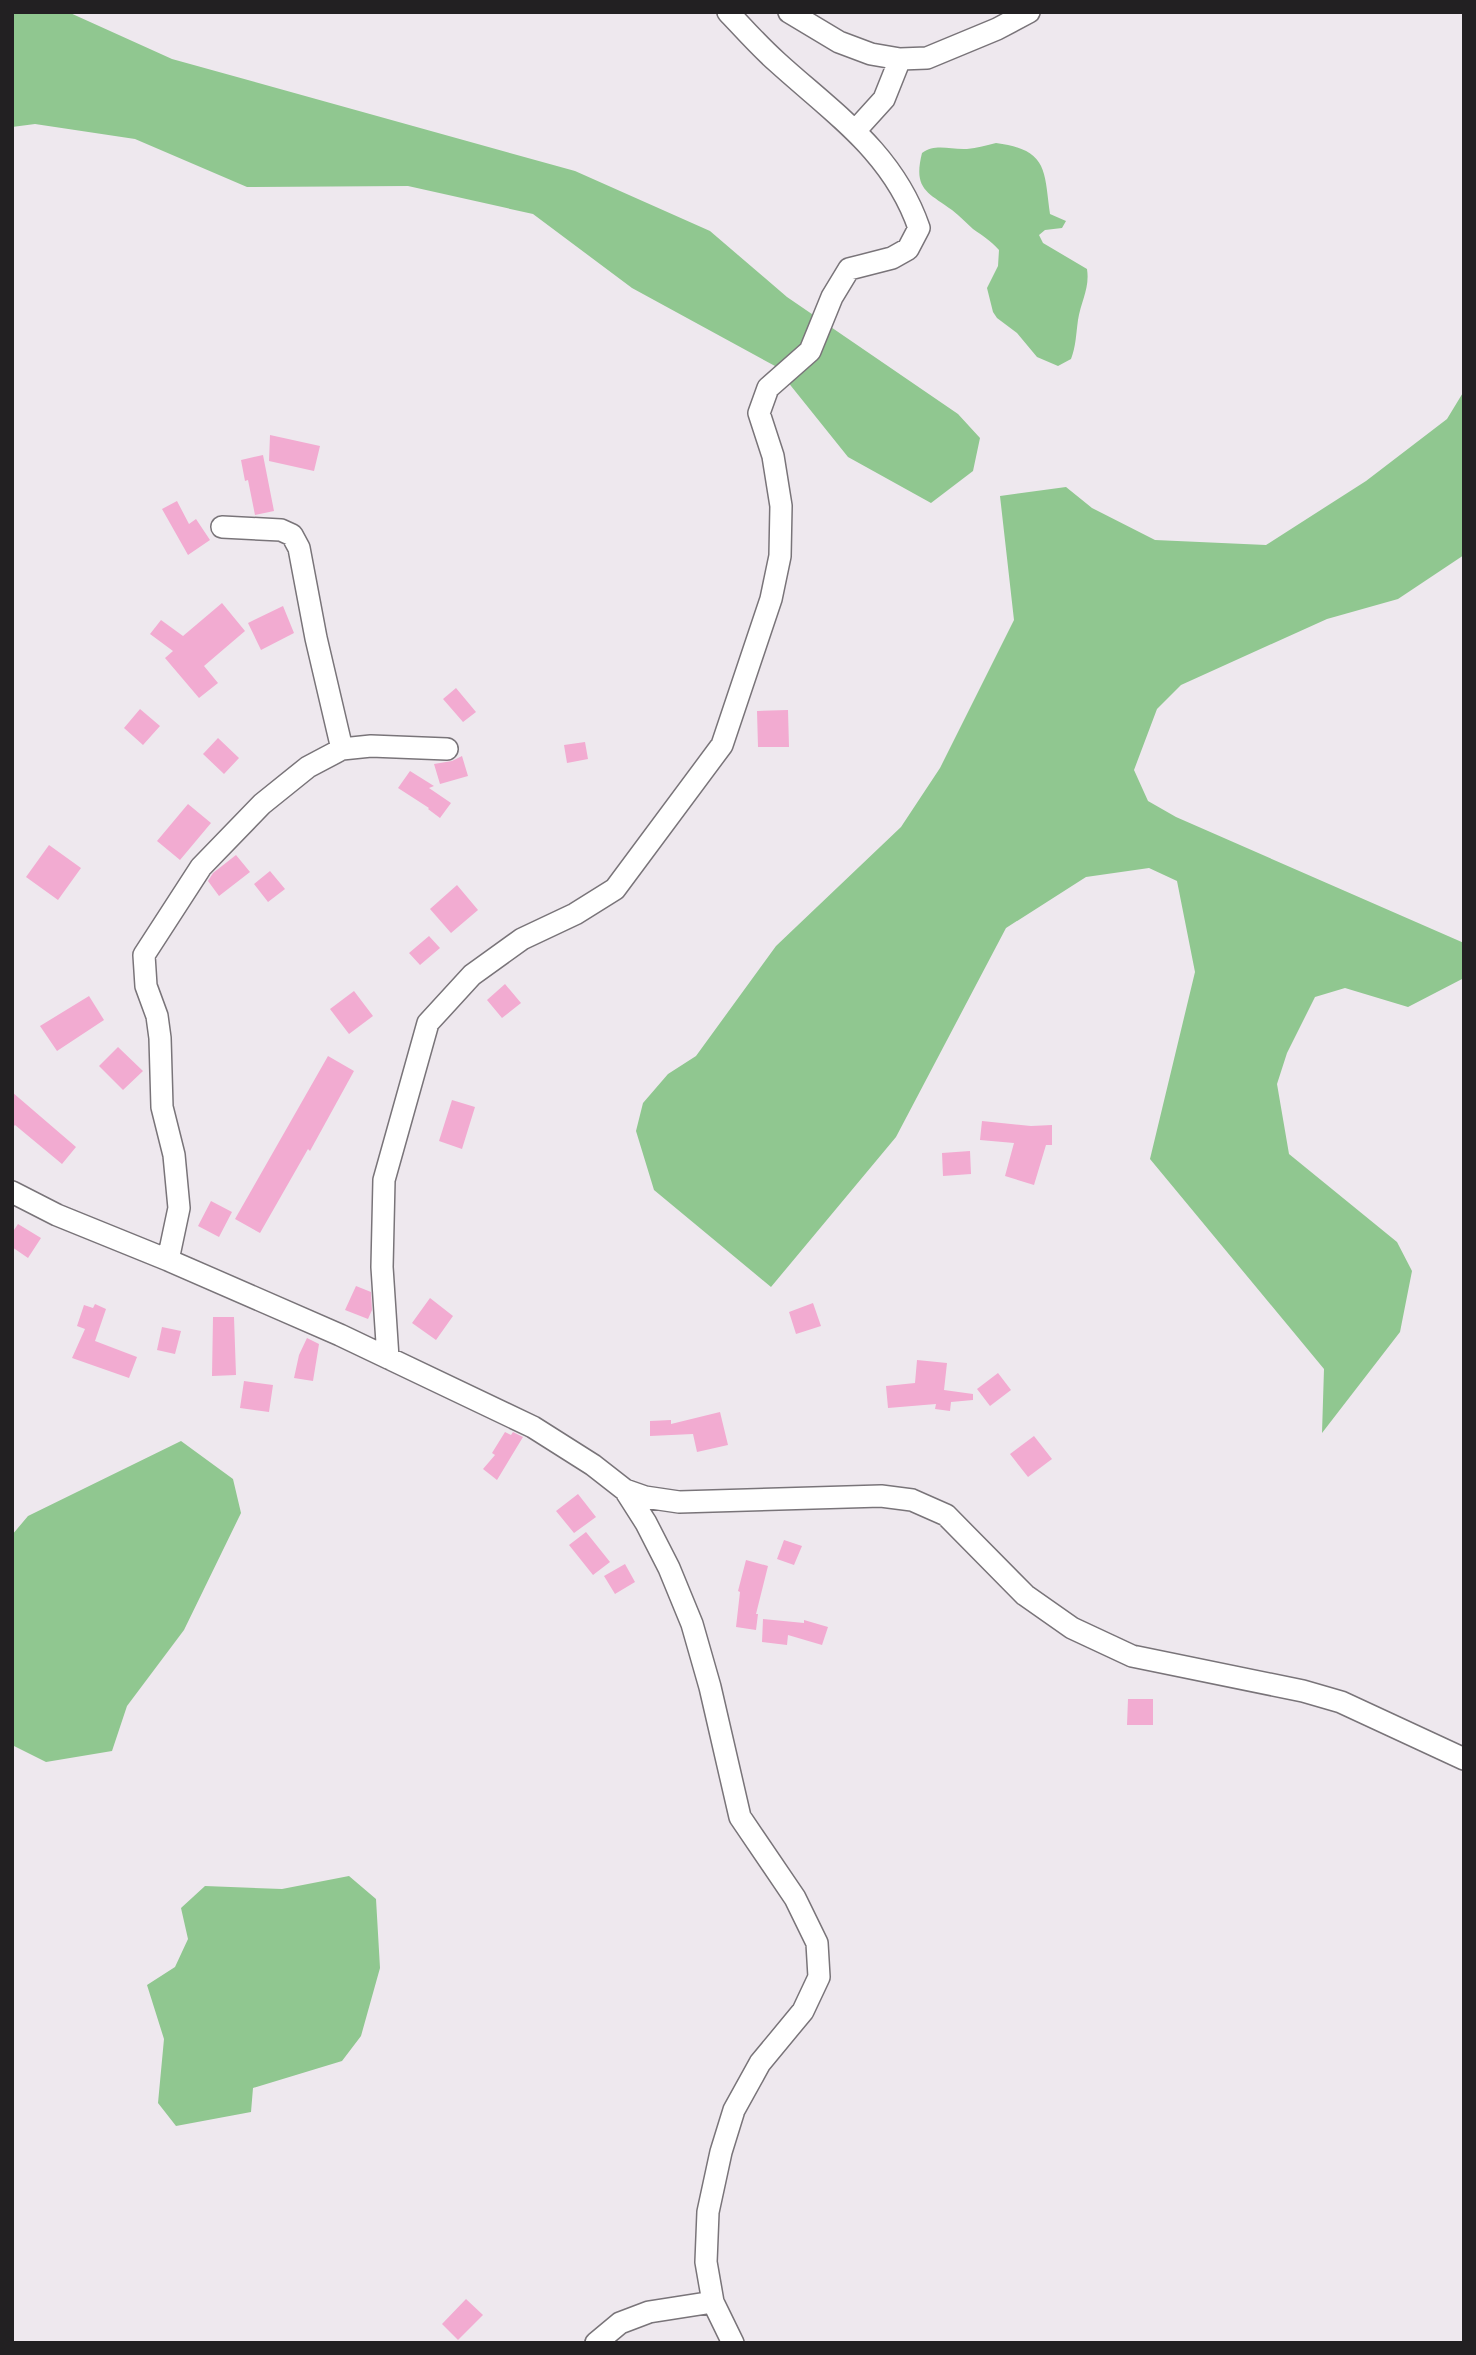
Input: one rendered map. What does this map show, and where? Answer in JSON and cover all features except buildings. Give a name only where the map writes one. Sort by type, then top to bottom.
[{"type":"street","points":[[388,1358],[382,1267],[384,1180],[428,1023],[472,975],[522,939],[575,914],[615,889],[722,745],[771,599],[780,556],[780,506],[773,456],[759,414],[763,401],[768,388],[810,351],[832,297],[849,269],[892,258],[908,249],[919,228],[911,204],[883,161],[839,114],[776,61],[727,12]]},
{"type":"street","points":[[789,12],[838,42],[871,54],[900,59],[927,58],[998,29],[1029,12]]},
{"type":"street","points":[[855,131],[884,99],[900,59]]},
{"type":"street","points":[[222,527],[281,530],[292,535],[299,548],[316,638],[342,749]]},
{"type":"street","points":[[168,1260],[179,1208],[174,1155],[162,1107],[157,1016],[146,986],[144,955],[201,867],[262,804],[308,766],[342,749],[371,746],[447,749]]},
{"type":"street","points":[[12,1192],[57,1215],[168,1260],[388,1358],[533,1427],[593,1465],[625,1490],[645,1497],[678,1502],[881,1496],[912,1500],[946,1515],[1025,1595],[1072,1628],[1132,1657],[1303,1691],[1341,1702],[1464,1759]]},
{"type":"street","points":[[625,1490],[669,1568],[692,1624],[710,1687],[740,1817],[795,1898],[817,1944],[819,1977],[803,2011],[760,2063],[734,2110],[721,2152],[708,2212],[706,2262],[713,2302],[733,2343]]},
{"type":"street","points":[[596,2343],[620,2323],[649,2312],[713,2302]]},
{"type":"green space","points":[[12,12],[68,12],[172,59],[575,171],[710,231],[787,297],[958,414],[980,438],[973,471],[931,503],[848,457],[775,366],[632,288],[533,214],[408,186],[247,187],[135,139],[35,124],[12,127]]},
{"type":"green space","points":[[996,143],[1026,151],[1040,165],[1044,174],[1050,214],[1066,221],[1062,228],[1045,230],[1039,235],[1043,243],[1087,269],[1088,276],[1073,354],[1071,359],[1058,366],[1037,357],[1017,333],[997,318],[987,288],[998,266],[999,250],[955,212],[929,194],[919,175],[922,153],[927,150],[967,149]]},
{"type":"green space","points":[[1464,391],[1464,555],[1398,599],[1327,619],[1181,685],[1157,709],[1134,770],[1148,801],[1176,817],[1464,943],[1464,978],[1408,1007],[1345,988],[1315,997],[1287,1053],[1277,1084],[1289,1154],[1397,1242],[1412,1271],[1400,1332],[1322,1433],[1324,1369],[1150,1159],[1195,972],[1177,881],[1149,868],[1086,877],[1006,928],[896,1137],[771,1287],[654,1190],[636,1131],[643,1103],[668,1074],[696,1056],[776,946],[901,827],[940,768],[1014,620],[1000,496],[1066,487],[1092,508],[1155,540],[1266,545],[1366,481],[1447,419]]},
{"type":"green space","points":[[181,1441],[233,1479],[241,1513],[184,1630],[127,1706],[112,1751],[46,1762],[12,1745],[12,1535],[28,1516]]},
{"type":"green space","points":[[349,1876],[376,1899],[380,1968],[361,2036],[342,2061],[253,2088],[251,2112],[176,2126],[158,2103],[164,2039],[147,1985],[175,1967],[188,1939],[181,1908],[205,1886],[282,1889]]}]
